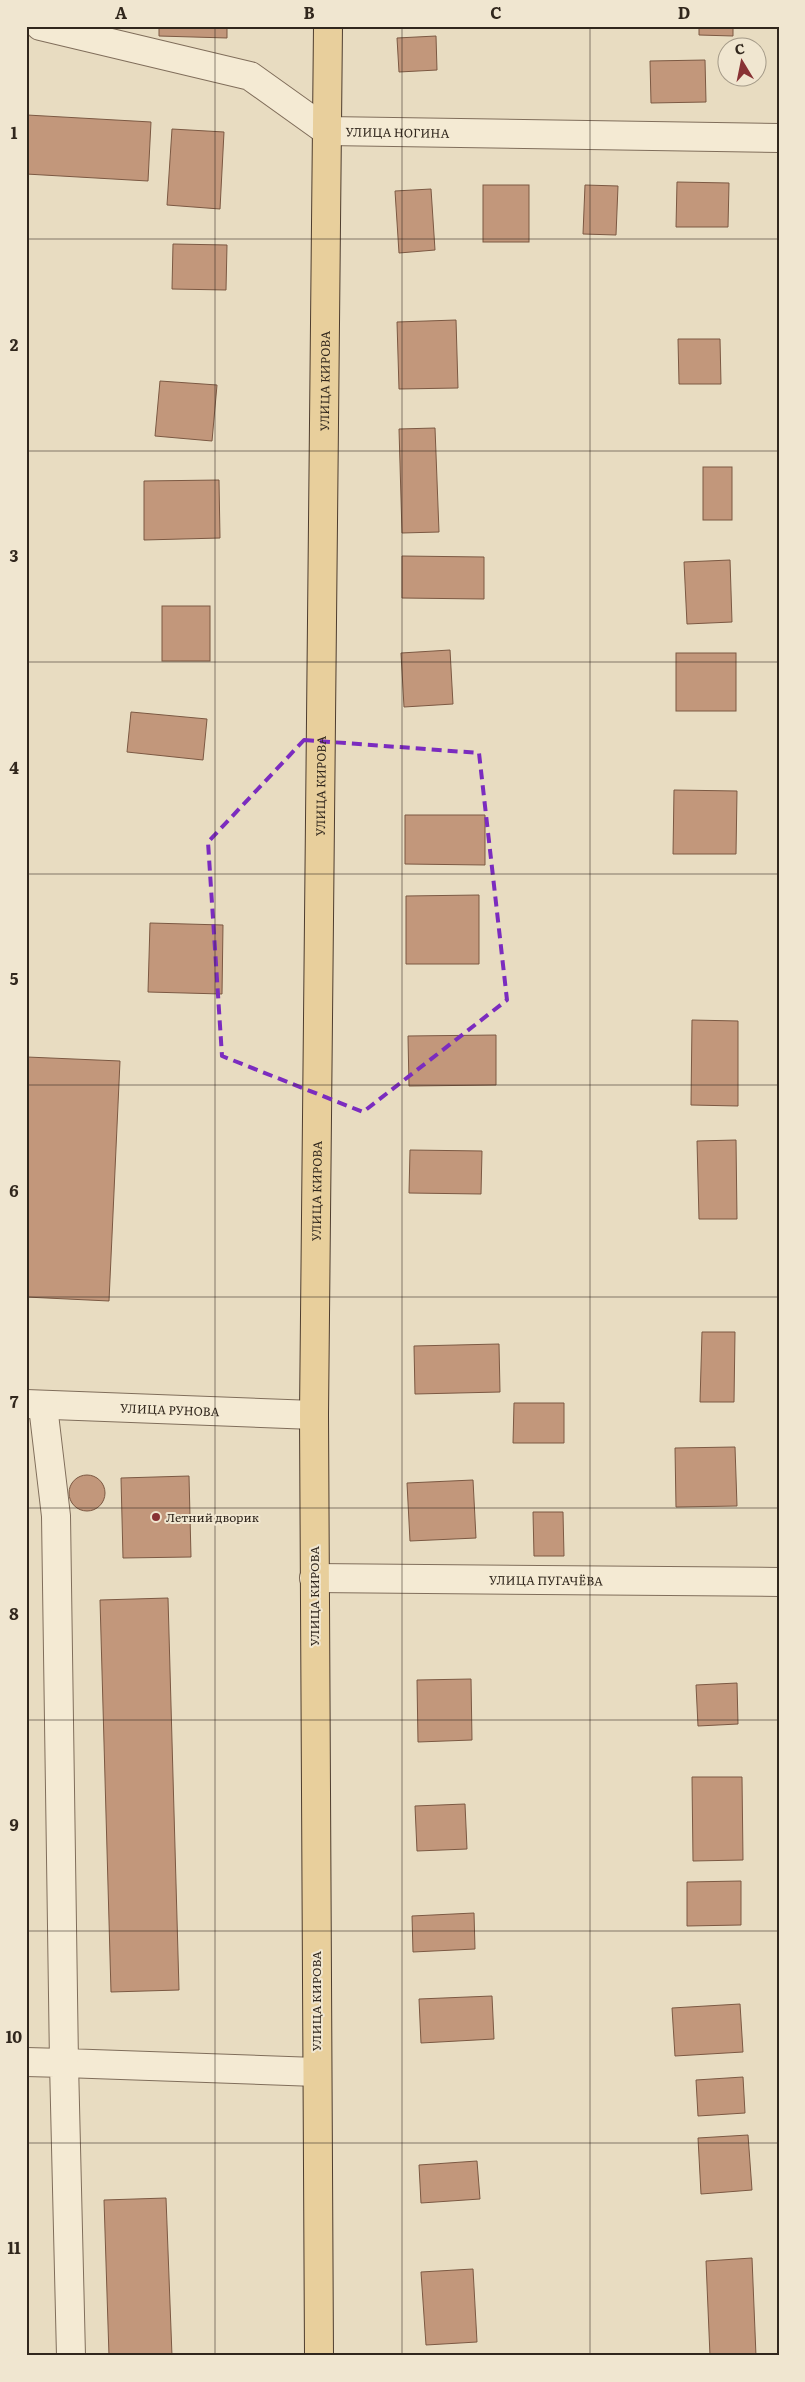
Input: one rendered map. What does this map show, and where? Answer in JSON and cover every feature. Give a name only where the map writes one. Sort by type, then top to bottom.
[{"type":"main road","name":"УЛИЦА КИРОВА","points":[[319,2356],[314,1415],[328,26]]},
{"type":"street","points":[[40,26],[250,76],[327,131]]},
{"type":"street","name":"УЛИЦА НОГИНА","points":[[327,131],[779,138]]},
{"type":"street","points":[[35,1405],[56,1516],[64,2063],[72,2356]]},
{"type":"street","name":"УЛИЦА РУНОВА","points":[[35,1405],[314,1415]]},
{"type":"street","name":"УЛИЦА ПУГАЧЁВА","points":[[314,1578],[779,1582]]},
{"type":"street","points":[[26,2062],[316,2072]]},
{"type":"highlighted area","points":[[304,740],[479,753],[507,1000],[363,1112],[222,1056],[208,842]]},
{"type":"building","points":[[159,26],[227,26],[227,38],[159,36]]},
{"type":"building","points":[[699,26],[733,26],[733,36],[699,35]]},
{"type":"building","points":[[436,36],[437,70],[399,72],[397,38]]},
{"type":"building","points":[[705,60],[706,102],[651,103],[650,61]]},
{"type":"building","points":[[27,115],[151,122],[148,181],[26,174]]},
{"type":"building","points":[[172,129],[224,132],[220,209],[167,205]]},
{"type":"building","points":[[677,182],[729,183],[728,227],[676,227]]},
{"type":"building","points":[[483,185],[529,185],[529,242],[483,242]]},
{"type":"building","points":[[585,185],[618,186],[616,235],[583,234]]},
{"type":"building","points":[[431,189],[435,250],[399,253],[395,191]]},
{"type":"building","points":[[173,244],[227,245],[226,290],[172,289]]},
{"type":"building","points":[[456,320],[458,388],[399,389],[397,322]]},
{"type":"building","points":[[678,339],[720,339],[721,384],[679,384]]},
{"type":"building","points":[[160,381],[217,385],[212,441],[155,436]]},
{"type":"building","points":[[435,428],[439,532],[402,533],[399,429]]},
{"type":"building","points":[[703,467],[732,467],[732,520],[703,520]]},
{"type":"building","points":[[219,480],[220,538],[144,540],[144,481]]},
{"type":"building","points":[[402,556],[484,557],[484,599],[402,598]]},
{"type":"building","points":[[730,560],[732,622],[687,624],[684,562]]},
{"type":"building","points":[[162,606],[210,606],[210,661],[162,661]]},
{"type":"building","points":[[450,650],[453,704],[404,707],[401,653]]},
{"type":"building","points":[[676,653],[736,653],[736,711],[676,711]]},
{"type":"building","points":[[131,712],[207,719],[203,760],[127,752]]},
{"type":"building","points":[[674,790],[737,791],[736,854],[673,854]]},
{"type":"building","points":[[405,815],[485,815],[485,865],[405,864]]},
{"type":"building","points":[[479,895],[479,964],[406,964],[406,896]]},
{"type":"building","points":[[150,923],[223,925],[222,994],[148,992]]},
{"type":"building","points":[[692,1020],[738,1021],[738,1106],[691,1105]]},
{"type":"building","points":[[496,1035],[496,1085],[409,1086],[408,1036]]},
{"type":"building","points":[[27,1057],[120,1061],[109,1301],[26,1297]]},
{"type":"building","points":[[736,1140],[737,1219],[699,1219],[697,1141]]},
{"type":"building","points":[[410,1150],[482,1151],[481,1194],[409,1193]]},
{"type":"building","points":[[702,1332],[735,1332],[734,1402],[700,1402]]},
{"type":"building","points":[[499,1344],[500,1392],[415,1394],[414,1346]]},
{"type":"building","points":[[514,1403],[564,1403],[564,1443],[513,1443]]},
{"type":"building","points":[[735,1447],[737,1506],[676,1507],[675,1448]]},
{"type":"building","points":[[87,1475],[94,1476],[100,1480],[104,1486],[104,1500],[100,1506],[94,1510],[87,1511],[80,1510],[74,1506],[70,1500],[69,1493],[70,1486],[74,1480],[80,1476]]},
{"type":"building","name":"Летний дворик","points":[[189,1476],[191,1557],[123,1558],[121,1478]]},
{"type":"building","points":[[473,1480],[476,1538],[410,1541],[407,1483]]},
{"type":"building","points":[[533,1512],[563,1512],[564,1556],[534,1556]]},
{"type":"building","points":[[168,1598],[179,1990],[111,1992],[100,1600]]},
{"type":"building","points":[[471,1679],[472,1740],[418,1742],[417,1680]]},
{"type":"building","points":[[737,1683],[738,1724],[698,1726],[696,1685]]},
{"type":"building","points":[[692,1777],[742,1777],[743,1860],[693,1861]]},
{"type":"building","points":[[465,1804],[467,1849],[417,1851],[415,1806]]},
{"type":"building","points":[[741,1881],[741,1925],[687,1926],[687,1882]]},
{"type":"building","points":[[474,1913],[475,1949],[413,1952],[412,1916]]},
{"type":"building","points":[[492,1996],[494,2039],[421,2043],[419,1999]]},
{"type":"building","points":[[740,2004],[743,2052],[675,2056],[672,2008]]},
{"type":"building","points":[[743,2077],[745,2113],[698,2116],[696,2080]]},
{"type":"building","points":[[748,2135],[752,2190],[701,2194],[698,2138]]},
{"type":"building","points":[[477,2161],[480,2199],[421,2203],[419,2165]]},
{"type":"building","points":[[166,2198],[172,2356],[109,2356],[104,2200]]},
{"type":"building","points":[[752,2258],[756,2356],[710,2356],[706,2261]]},
{"type":"building","points":[[473,2269],[477,2342],[426,2345],[421,2272]]},
{"type":"place","name":"Летний дворик","points":[[156,1517]]}]
